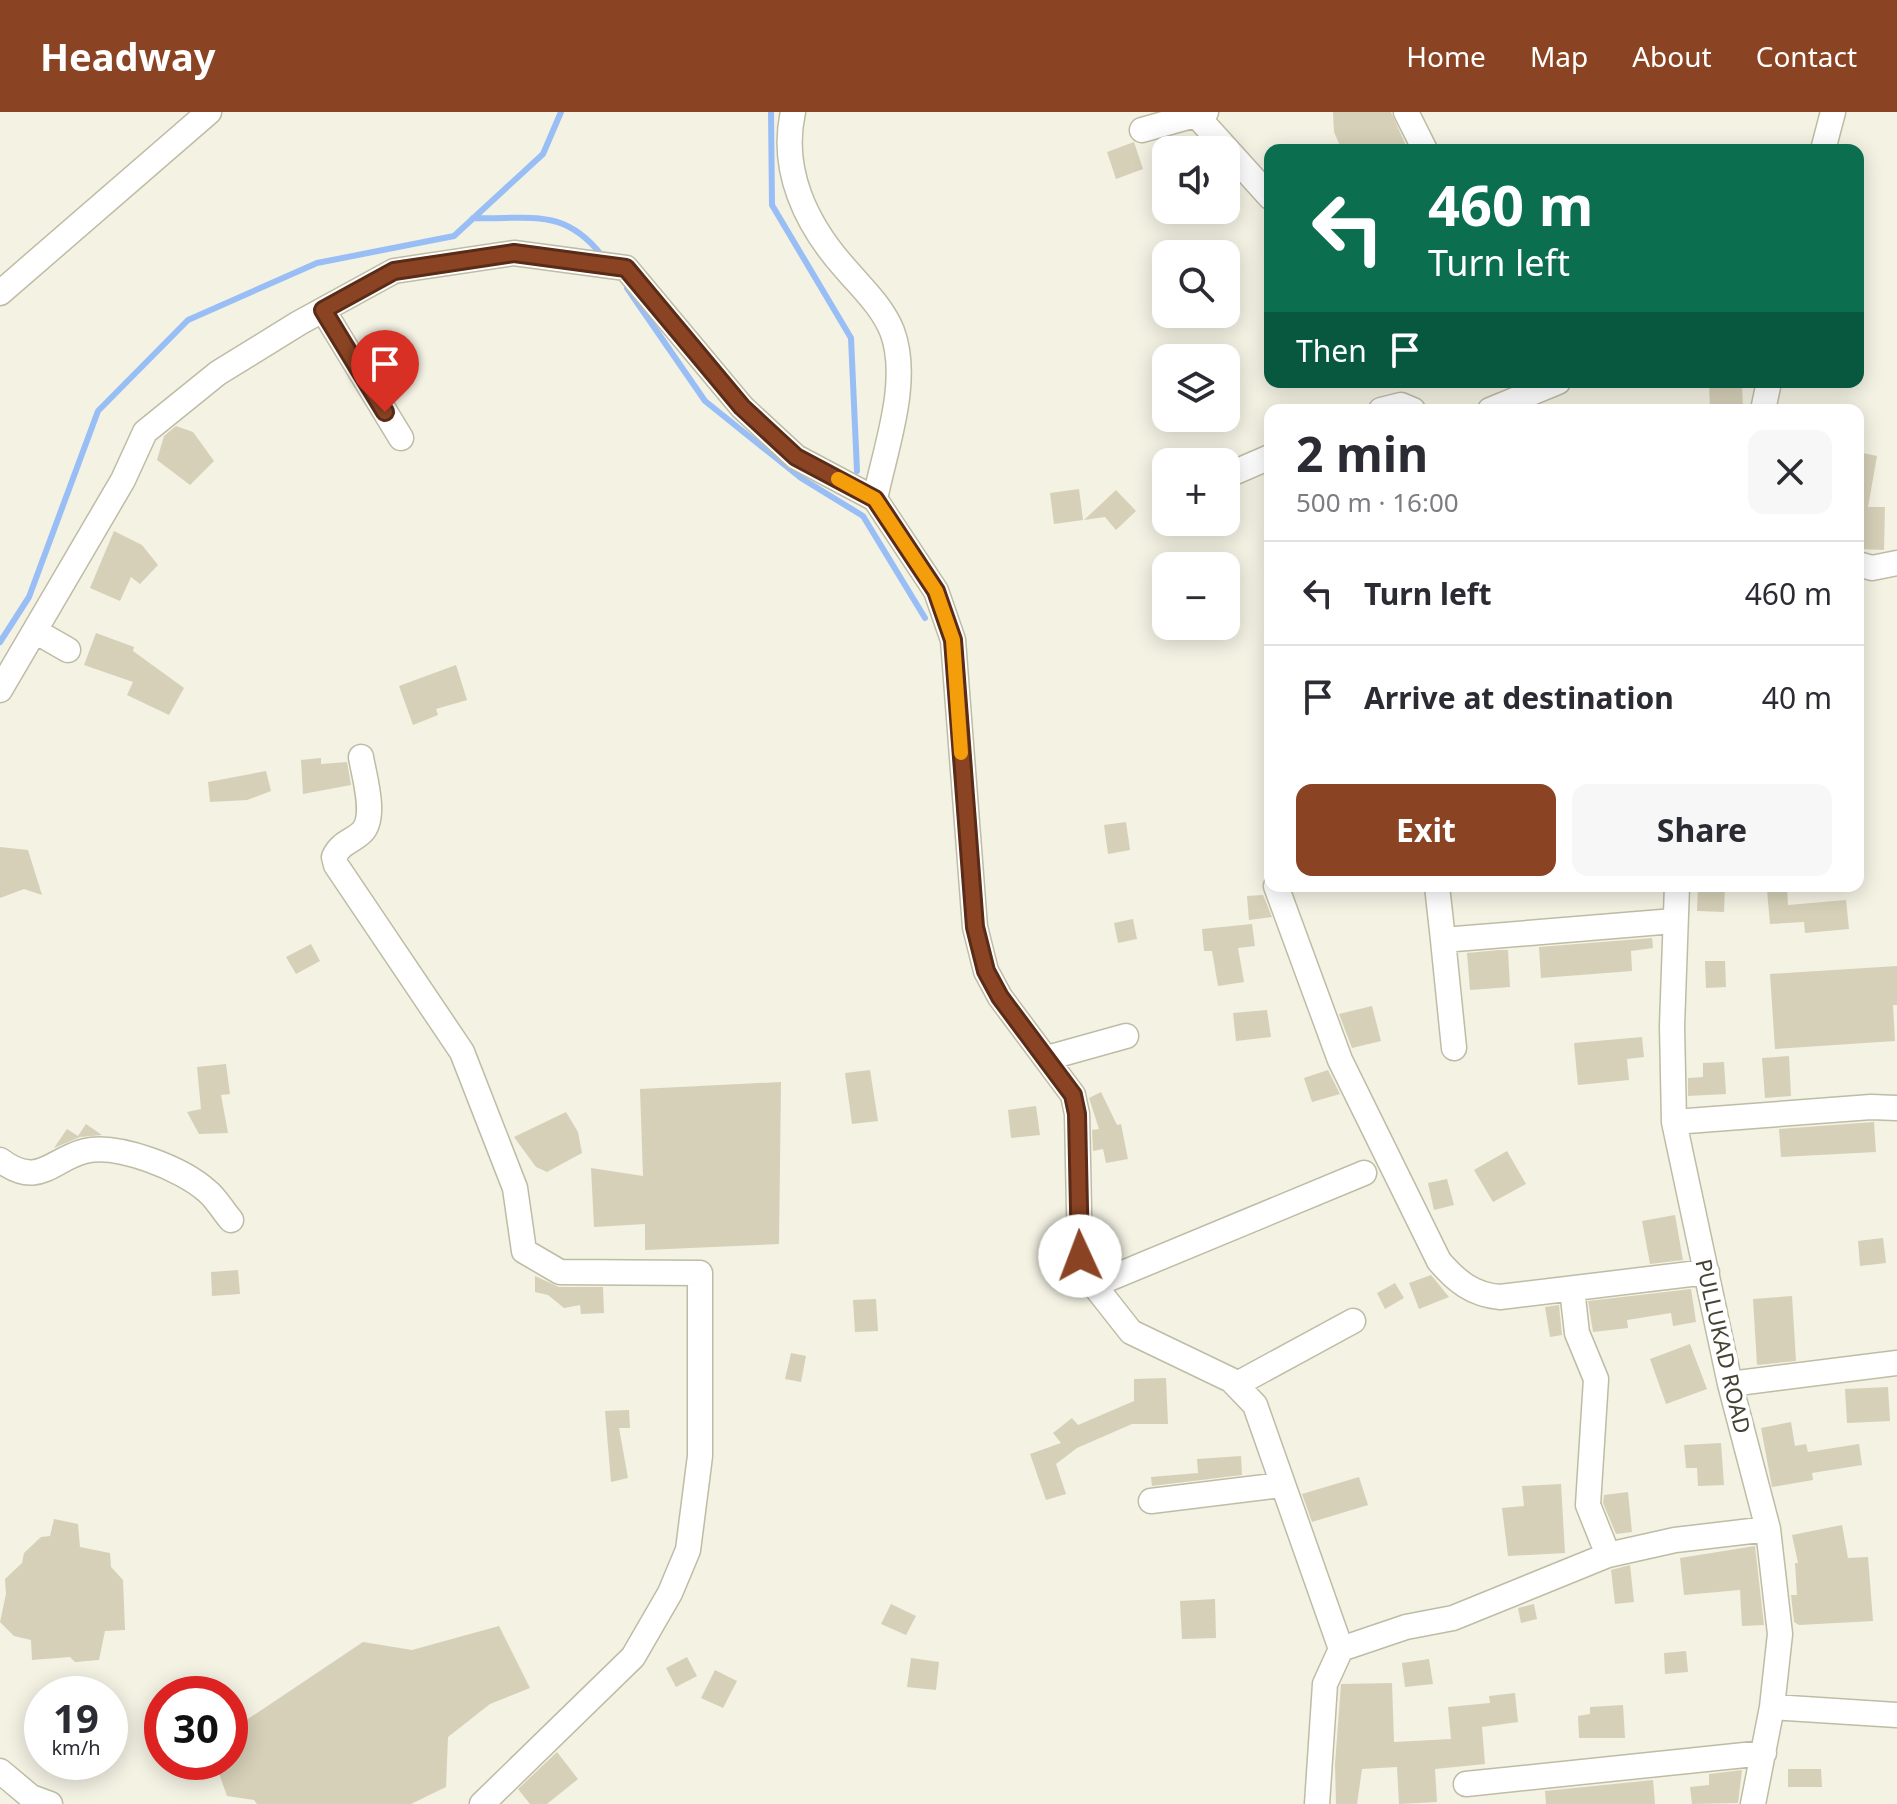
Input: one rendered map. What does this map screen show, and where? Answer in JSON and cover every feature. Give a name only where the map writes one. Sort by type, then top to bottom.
[{"type":"street","points":[[0,293],[209,112]]},
{"type":"street","points":[[793,112],[788,145],[795,189],[833,253],[869,294],[892,331],[897,359],[896,394],[875,499]]},
{"type":"street","points":[[1406,112],[1422,144]]},
{"type":"street","points":[[1825,144],[1833,112]]},
{"type":"street","points":[[1142,130],[1201,113],[1264,190]]},
{"type":"street","points":[[0,690],[123,480],[145,432],[218,373],[394,271],[514,253],[626,268],[742,407],[796,457],[875,499],[936,591],[953,640],[975,927],[986,971],[993,984],[1073,1095],[1077,1114],[1080,1256],[1094,1285],[1131,1332],[1237,1384],[1255,1405],[1341,1649],[1325,1684],[1317,1804]]},
{"type":"street","points":[[323,310],[401,438]]},
{"type":"street","points":[[1505,404],[1543,388]]},
{"type":"street","points":[[1240,470],[1264,460]]},
{"type":"street","points":[[1864,566],[1872,568],[1897,563]]},
{"type":"street","points":[[35,631],[68,650]]},
{"type":"street","points":[[361,757],[369,820],[363,831],[340,845],[334,857],[336,865],[462,1052],[515,1188],[524,1251],[560,1272],[700,1273],[700,1456],[688,1550],[670,1593],[633,1657],[482,1804]]},
{"type":"street","points":[[1278,892],[1340,1060],[1439,1261],[1458,1280],[1482,1296],[1572,1289],[1707,1272]]},
{"type":"street","points":[[1438,892],[1454,1048]]},
{"type":"street","name":"PULLUKAD ROAD","points":[[1676,892],[1674,1122],[1730,1384],[1768,1529],[1780,1634],[1772,1707],[1753,1804]]},
{"type":"street","points":[[1443,940],[1674,921]]},
{"type":"street","points":[[1047,1058],[1126,1036]]},
{"type":"street","points":[[1674,1122],[1897,1108]]},
{"type":"street","points":[[0,1160],[14,1171],[31,1173],[82,1152],[99,1149],[121,1152],[157,1162],[207,1190],[231,1220]]},
{"type":"street","points":[[1094,1285],[1364,1173]]},
{"type":"street","points":[[1572,1289],[1577,1333],[1596,1379],[1588,1505],[1608,1555]]},
{"type":"street","points":[[1237,1384],[1353,1321]]},
{"type":"street","points":[[1730,1384],[1897,1363]]},
{"type":"street","points":[[1151,1501],[1281,1485]]},
{"type":"street","points":[[1341,1649],[1406,1627],[1453,1618],[1608,1555],[1675,1540],[1768,1529]]},
{"type":"street","points":[[1772,1707],[1897,1715]]},
{"type":"street","points":[[1466,1784],[1764,1753]]},
{"type":"street","points":[[0,1771],[31,1797],[50,1804]]},
{"type":"building","points":[[1333,112],[1391,112],[1405,144],[1339,144],[1334,132]]},
{"type":"building","points":[[1134,142],[1143,169],[1116,179],[1107,152]]},
{"type":"building","points":[[1709,388],[1742,388],[1743,404],[1710,404]]},
{"type":"building","points":[[176,426],[193,432],[214,461],[190,485],[157,460],[164,436]]},
{"type":"building","points":[[1864,453],[1877,456],[1868,507],[1885,507],[1884,550],[1864,549]]},
{"type":"building","points":[[1079,489],[1083,520],[1054,524],[1050,493]]},
{"type":"building","points":[[1116,490],[1136,511],[1116,530],[1105,517],[1084,520]]},
{"type":"building","points":[[114,531],[142,545],[158,565],[140,584],[131,577],[120,601],[90,588]]},
{"type":"building","points":[[96,633],[134,647],[133,651],[184,688],[169,715],[127,695],[133,682],[84,665]]},
{"type":"building","points":[[456,665],[467,700],[436,709],[438,715],[413,725],[399,686]]},
{"type":"building","points":[[321,758],[321,764],[347,762],[351,785],[303,794],[301,760]]},
{"type":"building","points":[[266,771],[271,791],[247,800],[210,802],[208,782]]},
{"type":"building","points":[[1126,822],[1130,850],[1108,854],[1104,825]]},
{"type":"building","points":[[0,847],[28,850],[42,895],[24,889],[0,898]]},
{"type":"building","points":[[1698,892],[1725,892],[1724,912],[1697,911]]},
{"type":"building","points":[[1767,892],[1787,892],[1788,905],[1846,900],[1849,929],[1805,933],[1804,922],[1770,924]]},
{"type":"building","points":[[1263,895],[1272,917],[1249,920],[1247,896]]},
{"type":"building","points":[[1133,919],[1137,939],[1118,943],[1114,923]]},
{"type":"building","points":[[1252,924],[1255,946],[1238,948],[1244,982],[1218,986],[1212,951],[1204,951],[1202,929]]},
{"type":"building","points":[[1652,938],[1653,948],[1631,951],[1632,971],[1541,978],[1539,947]]},
{"type":"building","points":[[311,944],[320,961],[296,974],[286,957]]},
{"type":"building","points":[[1508,950],[1510,987],[1470,990],[1467,953]]},
{"type":"building","points":[[1705,961],[1725,961],[1726,987],[1706,988]]},
{"type":"building","points":[[1897,966],[1897,1005],[1893,1005],[1895,1041],[1775,1049],[1770,974]]},
{"type":"building","points":[[1372,1006],[1381,1041],[1352,1048],[1339,1014]]},
{"type":"building","points":[[1267,1010],[1271,1037],[1236,1041],[1233,1013]]},
{"type":"building","points":[[1642,1037],[1644,1057],[1627,1059],[1629,1080],[1578,1085],[1574,1043]]},
{"type":"building","points":[[1789,1056],[1791,1096],[1765,1098],[1762,1058]]},
{"type":"building","points":[[1724,1062],[1726,1094],[1688,1096],[1688,1078],[1703,1077],[1703,1063]]},
{"type":"building","points":[[226,1064],[230,1094],[221,1095],[228,1133],[199,1134],[187,1112],[201,1109],[197,1067]]},
{"type":"building","points":[[870,1070],[878,1121],[852,1124],[845,1073]]},
{"type":"building","points":[[1328,1070],[1340,1094],[1312,1102],[1304,1078]]},
{"type":"building","points":[[781,1082],[779,1244],[645,1250],[645,1224],[594,1227],[591,1168],[643,1176],[640,1089]]},
{"type":"building","points":[[1101,1092],[1117,1125],[1121,1124],[1128,1159],[1106,1163],[1103,1149],[1093,1151],[1092,1130],[1099,1129],[1089,1098]]},
{"type":"building","points":[[1036,1106],[1040,1135],[1011,1138],[1008,1110]]},
{"type":"building","points":[[566,1112],[578,1132],[582,1153],[547,1172],[536,1167],[514,1137]]},
{"type":"building","points":[[1874,1122],[1876,1152],[1781,1157],[1779,1129]]},
{"type":"building","points":[[86,1124],[102,1135],[80,1137],[54,1148],[67,1129],[78,1136]]},
{"type":"building","points":[[1507,1151],[1526,1184],[1493,1202],[1474,1170]]},
{"type":"building","points":[[1447,1179],[1454,1205],[1434,1210],[1428,1183]]},
{"type":"building","points":[[1675,1215],[1683,1260],[1650,1264],[1642,1221]]},
{"type":"building","points":[[1883,1238],[1886,1263],[1860,1266],[1858,1241]]},
{"type":"building","points":[[238,1270],[240,1294],[212,1296],[211,1272]]},
{"type":"building","points":[[1431,1275],[1449,1297],[1419,1309],[1409,1283]]},
{"type":"building","points":[[535,1276],[559,1287],[603,1287],[604,1313],[581,1314],[580,1305],[564,1308],[548,1295],[535,1292]]},
{"type":"building","points":[[1395,1283],[1404,1298],[1385,1309],[1377,1293]]},
{"type":"building","points":[[1691,1289],[1696,1322],[1673,1326],[1671,1313],[1627,1320],[1628,1328],[1593,1332],[1588,1301]]},
{"type":"building","points":[[1792,1296],[1796,1361],[1757,1365],[1753,1299]]},
{"type":"building","points":[[876,1299],[878,1331],[855,1332],[853,1300]]},
{"type":"building","points":[[1559,1305],[1562,1335],[1550,1337],[1545,1307]]},
{"type":"building","points":[[1690,1344],[1707,1389],[1666,1404],[1650,1359]]},
{"type":"building","points":[[791,1353],[806,1356],[801,1382],[785,1379]]},
{"type":"building","points":[[1166,1378],[1168,1424],[1132,1424],[1077,1448],[1056,1464],[1066,1494],[1046,1500],[1030,1454],[1061,1443],[1053,1433],[1072,1418],[1078,1425],[1134,1401],[1134,1379]]},
{"type":"building","points":[[1888,1387],[1890,1421],[1847,1423],[1845,1389]]},
{"type":"building","points":[[629,1410],[630,1428],[619,1428],[628,1478],[611,1482],[605,1411]]},
{"type":"building","points":[[1791,1422],[1795,1446],[1806,1444],[1808,1452],[1859,1444],[1862,1465],[1812,1473],[1813,1480],[1772,1487],[1761,1428]]},
{"type":"building","points":[[1721,1443],[1724,1485],[1698,1486],[1697,1468],[1686,1468],[1684,1445]]},
{"type":"building","points":[[1241,1456],[1242,1475],[1152,1486],[1151,1477],[1198,1473],[1197,1459]]},
{"type":"building","points":[[1359,1477],[1368,1505],[1312,1522],[1302,1494]]},
{"type":"building","points":[[1561,1484],[1565,1553],[1508,1556],[1502,1508],[1524,1506],[1522,1486]]},
{"type":"building","points":[[1628,1492],[1632,1532],[1616,1534],[1603,1503],[1604,1495]]},
{"type":"building","points":[[54,1519],[78,1524],[80,1547],[110,1553],[111,1567],[123,1580],[125,1630],[105,1631],[99,1660],[75,1662],[70,1657],[32,1660],[31,1640],[14,1636],[0,1622],[6,1594],[5,1579],[22,1563],[24,1553],[41,1537],[50,1536]]},
{"type":"building","points":[[1842,1525],[1848,1558],[1868,1557],[1873,1621],[1799,1625],[1794,1622],[1791,1595],[1797,1595],[1795,1563],[1798,1563],[1792,1535]]},
{"type":"building","points":[[1755,1546],[1764,1625],[1742,1626],[1740,1590],[1684,1595],[1680,1558]]},
{"type":"building","points":[[1630,1565],[1634,1602],[1615,1604],[1611,1570]]},
{"type":"building","points":[[1215,1599],[1216,1638],[1182,1639],[1180,1601]]},
{"type":"building","points":[[891,1604],[916,1616],[906,1635],[881,1624]]},
{"type":"building","points":[[1534,1604],[1537,1619],[1521,1623],[1518,1608]]},
{"type":"building","points":[[499,1626],[530,1688],[490,1704],[448,1737],[446,1787],[411,1804],[257,1804],[254,1800],[227,1796],[221,1780],[248,1780],[248,1719],[363,1642],[412,1650]]},
{"type":"building","points":[[1686,1651],[1688,1672],[1665,1674],[1664,1653]]},
{"type":"building","points":[[687,1657],[697,1676],[676,1687],[666,1668]]},
{"type":"building","points":[[911,1658],[939,1662],[936,1690],[907,1687]]},
{"type":"building","points":[[1429,1659],[1433,1684],[1405,1687],[1402,1663]]},
{"type":"building","points":[[715,1670],[737,1681],[723,1708],[701,1698]]},
{"type":"building","points":[[1392,1683],[1394,1742],[1451,1739],[1448,1707],[1490,1703],[1489,1696],[1515,1693],[1518,1722],[1482,1727],[1485,1764],[1435,1769],[1437,1802],[1399,1804],[1397,1767],[1362,1769],[1357,1804],[1336,1804],[1335,1764],[1341,1684]]},
{"type":"building","points":[[1623,1705],[1625,1738],[1579,1738],[1578,1716],[1590,1714],[1590,1707]]},
{"type":"building","points":[[557,1752],[578,1779],[547,1804],[530,1804],[518,1789]]},
{"type":"building","points":[[1788,1769],[1821,1769],[1822,1787],[1788,1787]]},
{"type":"building","points":[[1742,1770],[1738,1803],[1692,1804],[1690,1787],[1709,1785],[1709,1774]]},
{"type":"building","points":[[1653,1780],[1655,1804],[1546,1804],[1545,1791]]},
{"type":"waterway","points":[[0,642],[29,597],[98,411],[188,320],[317,263],[454,236],[543,154],[561,112]]},
{"type":"waterway","points":[[771,112],[772,205],[851,338],[857,471]]},
{"type":"waterway","points":[[473,218],[529,218],[560,223],[589,241],[603,257]]},
{"type":"waterway","points":[[627,288],[705,401],[801,478],[863,516],[925,618]]},
{"type":"slow traffic","points":[[838,479],[875,499],[936,591],[953,640],[961,753]]},
{"type":"route","points":[[385,412],[323,310],[394,271],[514,253],[626,268],[742,407],[796,457],[875,499],[936,591],[947,616],[953,640],[975,927],[986,971],[1000,997],[1073,1095],[1077,1114],[1080,1256]]}]
